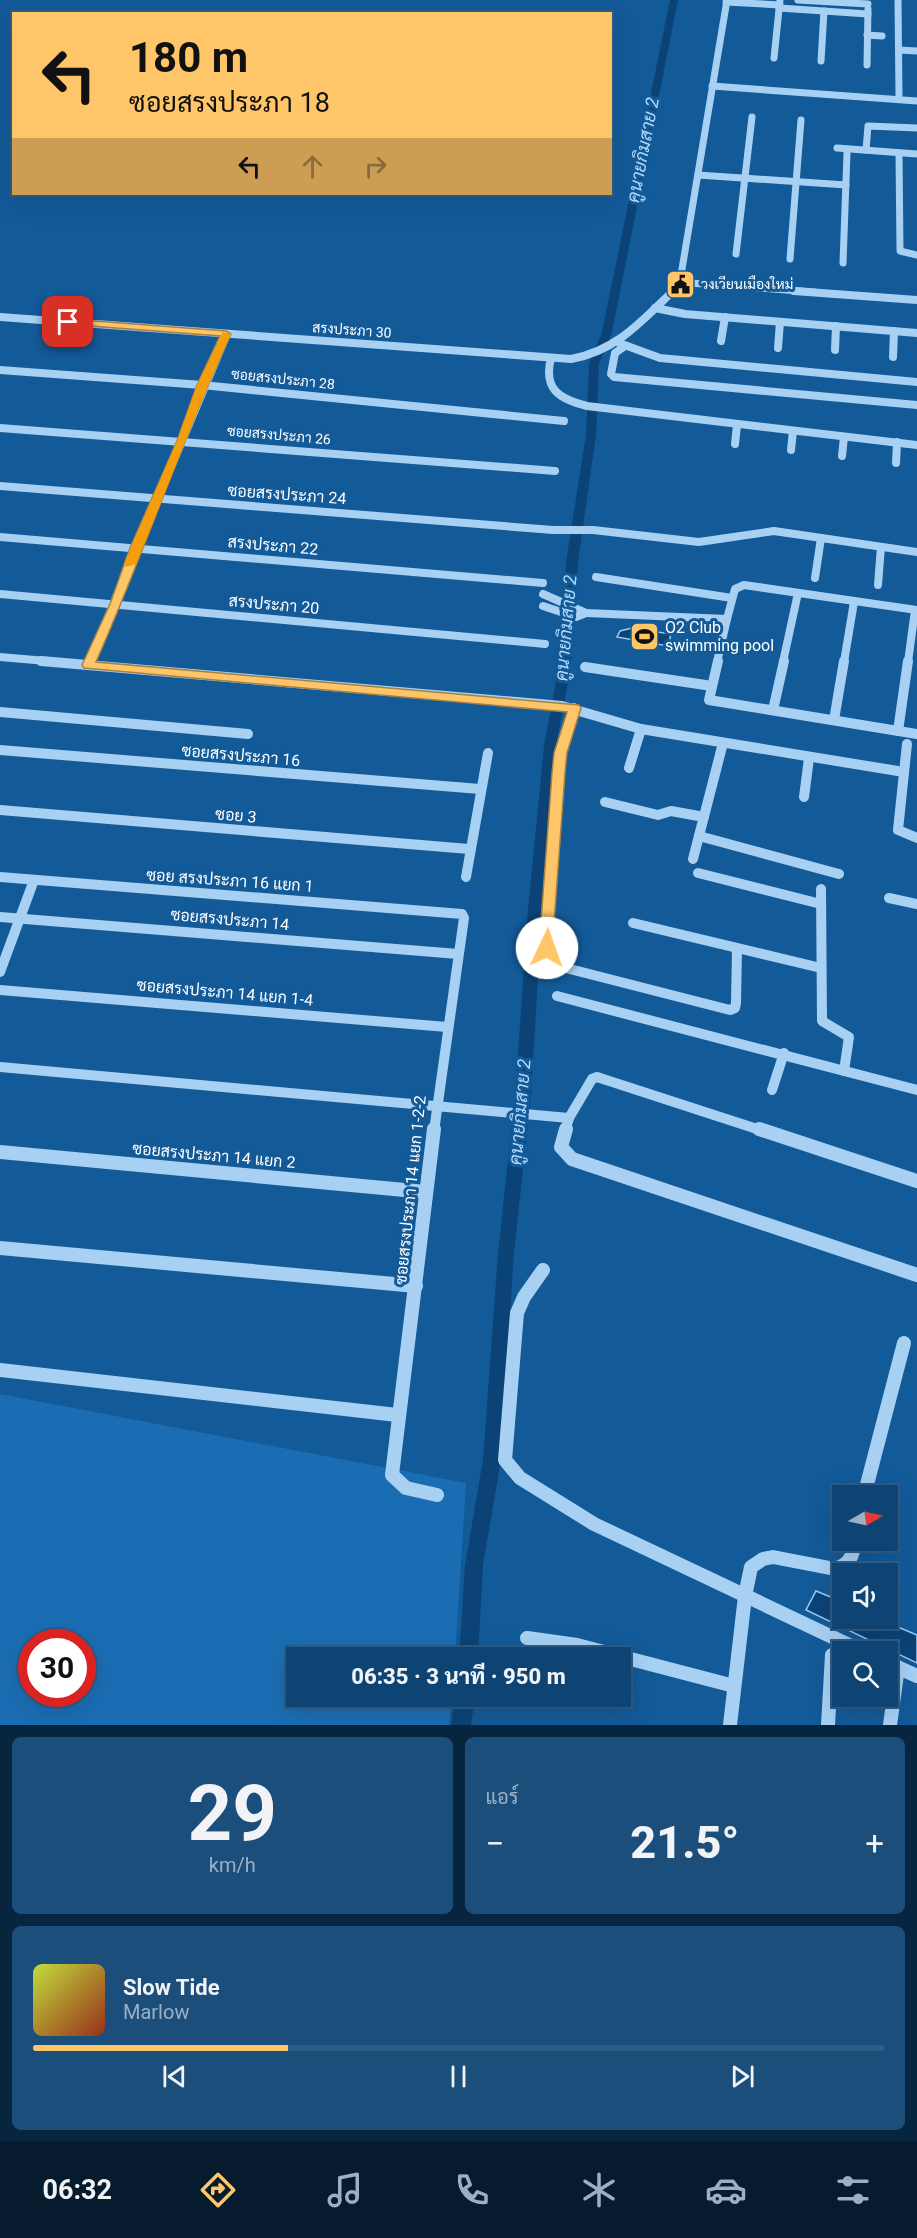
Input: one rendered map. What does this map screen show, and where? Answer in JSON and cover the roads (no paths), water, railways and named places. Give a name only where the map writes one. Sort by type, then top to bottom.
[{"type":"street","points":[[742,0],[824,11],[868,14]]},
{"type":"street","points":[[798,0],[868,2],[867,65]]},
{"type":"street","points":[[898,0],[899,94]]},
{"type":"street","points":[[682,284],[727,1],[780,4]]},
{"type":"street","points":[[774,58],[780,4]]},
{"type":"street","points":[[821,61],[824,11]]},
{"type":"street","points":[[867,35],[882,36]]},
{"type":"street","points":[[899,50],[917,51]]},
{"type":"street","points":[[712,86],[917,101]]},
{"type":"street","points":[[736,254],[752,117]]},
{"type":"street","points":[[790,259],[801,120]]},
{"type":"street","points":[[867,150],[868,126],[917,128]]},
{"type":"street","points":[[837,148],[917,154]]},
{"type":"street","points":[[843,263],[847,153]]},
{"type":"street","points":[[899,153],[900,251],[917,255]]},
{"type":"street","points":[[698,175],[846,185]]},
{"type":"street","points":[[682,284],[917,300]]},
{"type":"street","points":[[682,284],[917,306]]},
{"type":"street","name":"สรงประภา 30","points":[[0,317],[551,358],[586,358],[623,344],[655,308],[682,284]]},
{"type":"street","points":[[655,308],[725,317],[917,333]]},
{"type":"street","points":[[721,341],[725,317]]},
{"type":"street","points":[[778,348],[780,322]]},
{"type":"street","points":[[835,350],[836,326]]},
{"type":"street","points":[[893,357],[894,331]]},
{"type":"street","points":[[88,665],[116,604],[136,548],[182,441],[202,385],[226,334]]},
{"type":"street","points":[[917,382],[660,358],[623,344],[615,353],[613,376],[917,405]]},
{"type":"street","points":[[551,358],[548,365],[550,386],[556,394],[573,403],[600,409],[917,445]]},
{"type":"street","name":"ซอยสรงประภา 28","points":[[0,370],[202,385],[564,421]]},
{"type":"street","points":[[735,444],[737,425]]},
{"type":"street","name":"ซอยสรงประภา 26","points":[[0,428],[555,471]]},
{"type":"street","points":[[791,450],[793,431]]},
{"type":"street","points":[[842,456],[844,437]]},
{"type":"street","points":[[896,463],[897,442]]},
{"type":"street","name":"ซอยสรงประภา 24","points":[[0,486],[593,530],[699,542],[774,531],[917,552]]},
{"type":"street","name":"สรงประภา 22","points":[[0,537],[543,583]]},
{"type":"street","points":[[814,578],[821,538]]},
{"type":"street","points":[[878,585],[881,547]]},
{"type":"street","points":[[596,577],[732,598]]},
{"type":"street","points":[[898,731],[916,610],[744,585],[735,589],[726,619],[709,700],[773,710],[834,720],[898,731],[917,734]]},
{"type":"street","points":[[773,710],[798,593]]},
{"type":"street","name":"สรงประภา 20","points":[[0,594],[545,644]]},
{"type":"street","points":[[547,596],[580,612]]},
{"type":"street","points":[[834,720],[854,602]]},
{"type":"street","points":[[546,607],[580,612],[726,619]]},
{"type":"street","points":[[0,657],[548,704],[568,707],[610,722],[641,729],[904,772]]},
{"type":"street","points":[[585,667],[712,686]]},
{"type":"street","points":[[568,707],[556,794],[547,938],[547,948],[552,959],[558,966],[730,1010],[735,1008],[736,1003],[737,949]]},
{"type":"street","points":[[0,712],[248,734]]},
{"type":"street","points":[[629,768],[641,729]]},
{"type":"street","points":[[693,859],[723,743]]},
{"type":"street","points":[[907,744],[898,830],[917,838]]},
{"type":"street","name":"ซอยสรงประภา 16","points":[[0,750],[480,789]]},
{"type":"street","points":[[466,877],[469,849],[488,753]]},
{"type":"street","points":[[804,797],[809,758]]},
{"type":"street","points":[[604,802],[658,815],[671,811],[704,817]]},
{"type":"street","name":"ซอย 3","points":[[0,810],[469,849]]},
{"type":"street","points":[[699,836],[839,874]]},
{"type":"street","points":[[698,873],[821,904]]},
{"type":"street","name":"ซอย สรงประภา 16 แยก 1","points":[[0,877],[457,912]]},
{"type":"street","points":[[0,972],[34,880]]},
{"type":"street","points":[[821,889],[822,1023],[844,1032],[849,1037],[844,1071]]},
{"type":"street","points":[[889,898],[917,904]]},
{"type":"street","name":"ซอยสรงประภา 14 แยก 1-2-2","points":[[437,1495],[404,1488],[396,1484],[392,1475],[397,1415],[416,1286],[436,1105],[464,918],[457,912]]},
{"type":"street","name":"ซอยสรงประภา 14","points":[[0,917],[458,954]]},
{"type":"street","points":[[633,923],[821,968]]},
{"type":"street","name":"ซอยสรงประภา 14 แยก 1-4","points":[[0,990],[447,1028]]},
{"type":"street","points":[[557,996],[784,1053],[917,1090]]},
{"type":"street","points":[[772,1090],[784,1053]]},
{"type":"street","points":[[0,1067],[569,1118]]},
{"type":"street","points":[[917,1181],[603,1078],[592,1079],[569,1118],[561,1147],[572,1159],[917,1275]]},
{"type":"street","name":"ซอยสรงประภา 14 แยก 2","points":[[0,1152],[426,1192]]},
{"type":"street","points":[[0,1248],[416,1286]]},
{"type":"street","points":[[543,1270],[524,1297],[517,1313],[505,1460],[520,1478],[594,1524],[841,1641]]},
{"type":"street","points":[[867,1485],[904,1343]]},
{"type":"street","points":[[0,1370],[397,1415]]},
{"type":"street","points":[[730,1725],[745,1596],[751,1567],[764,1558],[790,1559],[831,1570],[851,1560],[853,1551]]},
{"type":"street","points":[[527,1638],[577,1645],[734,1686]]},
{"type":"street","points":[[828,1725],[832,1655]]},
{"type":"street","points":[[898,1667],[917,1676]]},
{"type":"street","points":[[890,1725],[891,1707]]},
{"type":"waterway","name":"คูนายกิมสาย 2","points":[[469,1647],[474,1565],[492,1460],[506,1253],[523,1096],[535,909],[550,746],[565,666],[572,562],[591,435],[594,364],[607,332],[674,0]]},
{"type":"waterway","name":"คูนายกิมสาย 2","points":[[461,1725],[463,1707]]},
{"type":"place","name":"วงเวียนเมืองใหม่","points":[[680,284]]},
{"type":"place","name":"O2 Club swimming pool","points":[[644,636]]}]
